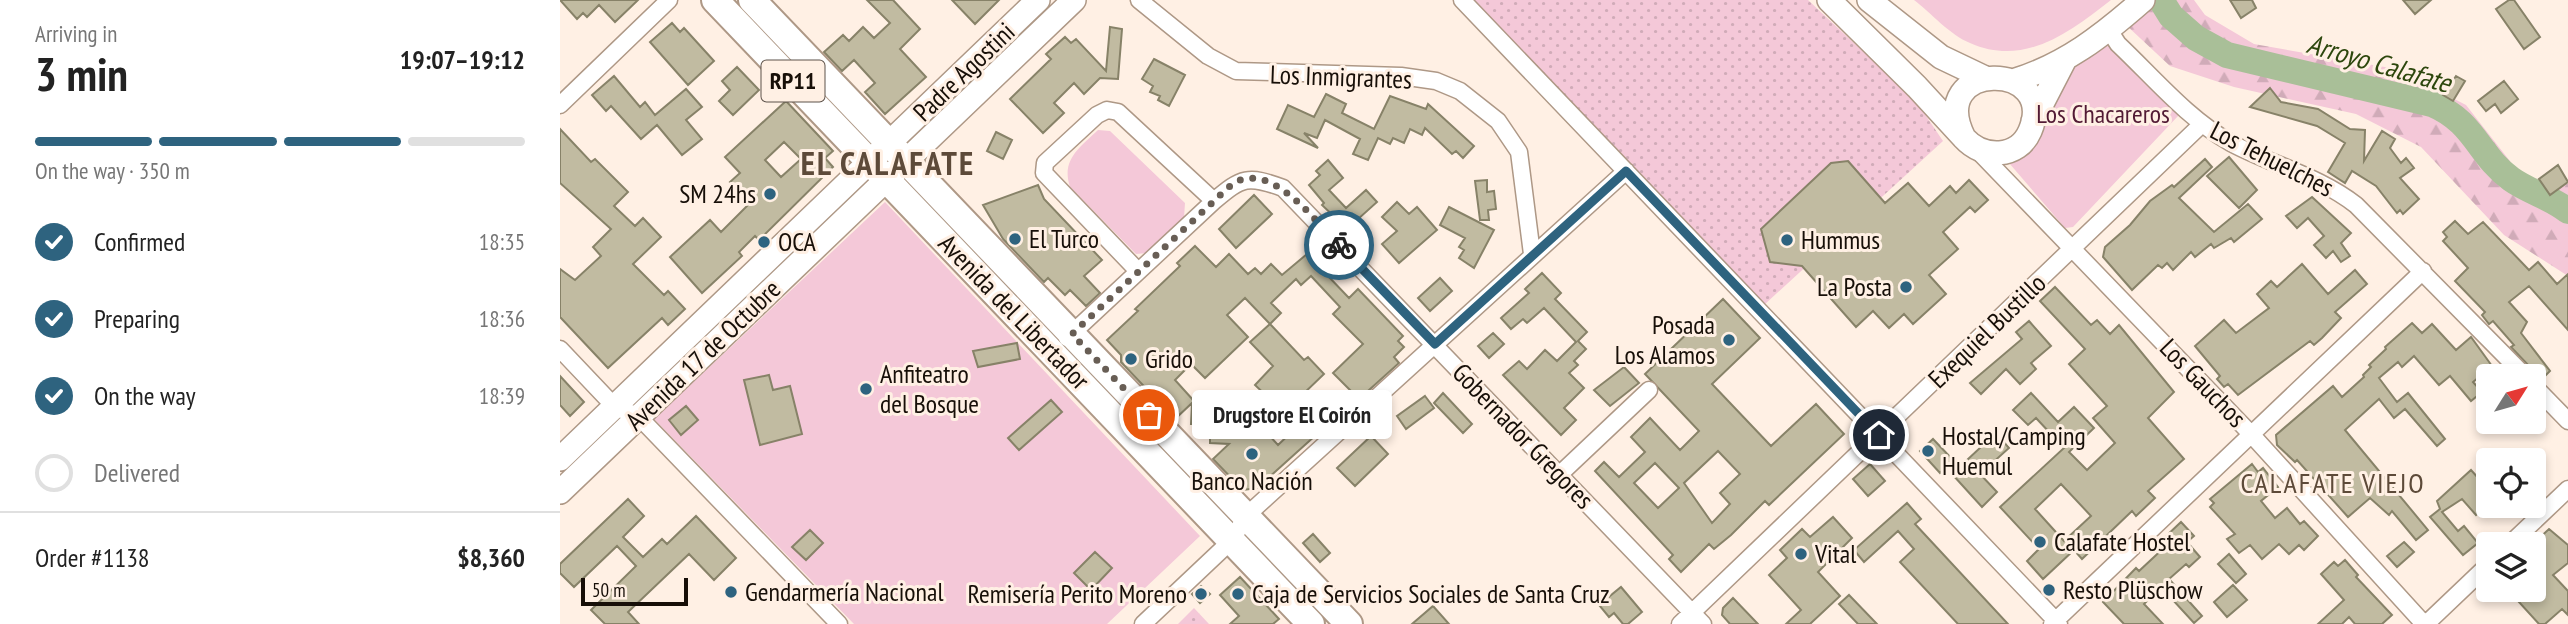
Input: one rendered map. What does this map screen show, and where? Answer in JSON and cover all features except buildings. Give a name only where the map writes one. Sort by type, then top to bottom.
[{"type":"main road","name":"Avenida del Libertador","points":[[715,0],[1072,334],[1349,624]]},
{"type":"main road","name":"Avenida del Libertador","points":[[752,0],[1052,352],[1311,624]]},
{"type":"main road","name":"Padre Agostini","points":[[889,162],[1038,0]]},
{"type":"main road","name":"Padre Agostini","points":[[889,162],[1074,0]]},
{"type":"main road","points":[[1829,0],[1969,143],[2000,154],[2022,143],[2064,61]]},
{"type":"main road","points":[[1869,0],[1941,57],[1985,78],[2013,81],[2064,61],[2109,30],[2143,0]]},
{"type":"main road","points":[[1969,143],[1956,115],[1958,102],[1973,83],[1985,78]]},
{"type":"main road","points":[[2013,81],[2029,97],[2033,121]]},
{"type":"main road","name":"Avenida 17 de Octubre","points":[[560,459],[889,162]]},
{"type":"main road","name":"Avenida 17 de Octubre","points":[[560,492],[889,162]]},
{"type":"street","points":[[560,105],[669,0]]},
{"type":"street","name":"Los Inmigrantes","points":[[1139,0],[1208,56],[1236,71],[1401,76],[1436,81],[1460,91],[1498,121],[1518,152],[1532,254]]},
{"type":"street","points":[[1462,0],[2056,623],[2423,271]]},
{"type":"street","name":"Los Tehuelches","points":[[2109,30],[2118,44],[2202,124],[2230,142],[2335,189],[2356,205],[2513,364]]},
{"type":"street","points":[[1052,352],[1214,201],[1118,112],[1107,110],[1097,115],[1045,163],[1044,173],[1051,184],[1137,270]]},
{"type":"street","name":"Exequiel Bustillo","points":[[1692,620],[1879,435],[2202,124]]},
{"type":"street","name":"Los Gauchos","points":[[1969,143],[2074,248],[2251,434],[2425,624]]},
{"type":"street","points":[[1143,624],[1232,540],[1246,516],[1626,171]]},
{"type":"street","name":"Gobernador Gregores","points":[[1214,201],[1244,179],[1258,179],[1283,188],[1560,474],[1692,620]]},
{"type":"street","points":[[560,349],[615,407],[638,416],[839,624]]},
{"type":"street","points":[[1560,474],[1649,390]]},
{"type":"street","points":[[2546,398],[2568,421]]},
{"type":"street","points":[[2523,532],[2568,489]]},
{"type":"street","points":[[2425,624],[2476,576]]},
{"type":"green space","points":[[1472,0],[1808,0],[1916,101],[1943,141],[1764,305]]},
{"type":"green space","points":[[1914,0],[2111,0],[2079,24],[2045,43],[2009,51],[1970,43],[1948,29]]},
{"type":"green space","points":[[2154,0],[2194,0],[2205,15],[2254,44],[2396,69],[2466,105],[2524,179],[2568,184],[2568,276],[2504,235],[2421,147],[2356,114],[2234,87],[2170,66],[2125,24]]},
{"type":"green space","name":"Los Chacareros","points":[[2108,38],[2179,115],[2073,227],[2065,228],[2003,156],[2062,77]]},
{"type":"green space","points":[[1098,130],[1110,131],[1185,203],[1184,218],[1147,253],[1136,254],[1070,187],[1070,162],[1078,149]]},
{"type":"green space","points":[[885,202],[1200,536],[1107,624],[854,624],[654,419]]},
{"type":"green space","points":[[1194,608],[1209,624],[1178,624]]},
{"type":"waterway","name":"Arroyo Calafate","points":[[2161,0],[2171,16],[2196,38],[2227,55],[2432,104],[2446,111],[2467,129],[2500,170],[2525,188],[2568,211]]},
{"type":"way so far","points":[[1149,415],[1072,334],[1137,270],[1214,201],[1233,184],[1244,179],[1258,179],[1283,188],[1339,245]]},
{"type":"place","name":"SM 24hs","points":[[770,194]]},
{"type":"place","name":"El Turco","points":[[1015,239]]},
{"type":"place","name":"Hummus","points":[[1787,240]]},
{"type":"place","name":"OCA","points":[[764,242]]},
{"type":"place","name":"La Posta","points":[[1906,287]]},
{"type":"place","name":"Posada Los Alamos","points":[[1729,340]]},
{"type":"place","name":"Grido","points":[[1131,359]]},
{"type":"place","name":"Anfiteatro del Bosque","points":[[866,389]]},
{"type":"place","name":"Drugstore El Coirón","points":[[1149,415]]},
{"type":"place","name":"Hostal/Camping Huemul","points":[[1928,451]]},
{"type":"place","name":"Banco Nación","points":[[1252,454]]},
{"type":"place","name":"Calafate Hostel","points":[[2040,542]]},
{"type":"place","name":"Vital","points":[[1801,554]]},
{"type":"place","name":"Resto Plüschow","points":[[2049,590]]},
{"type":"place","name":"Gendarmería Nacional","points":[[731,592]]},
{"type":"place","name":"Remisería Perito Moreno","points":[[1201,594]]},
{"type":"place","name":"Caja de Servicios Sociales de Santa Cruz","points":[[1238,594]]},
{"type":"district","name":"EL CALAFATE","points":[[888,163]]},
{"type":"district","name":"CALAFATE VIEJO","points":[[2333,483]]},
{"type":"route","points":[[1339,245],[1435,344],[1626,171],[1879,435]]}]
